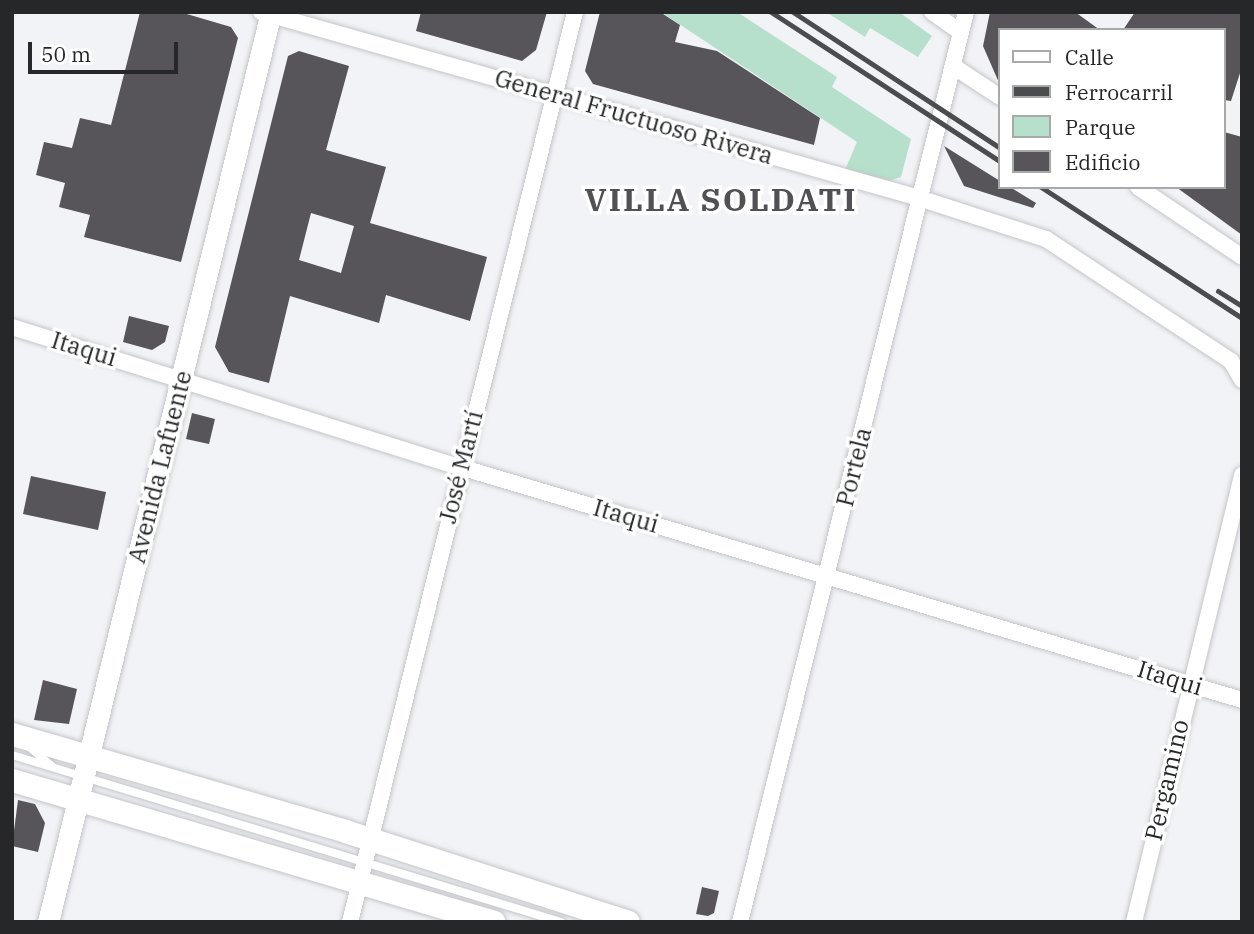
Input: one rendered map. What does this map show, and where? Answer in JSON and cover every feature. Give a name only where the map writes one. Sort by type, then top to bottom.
[{"type":"main road","points":[[14,742],[85,778],[365,862],[628,922]]},
{"type":"main road","points":[[12,780],[85,778],[365,862],[494,922]]},
{"type":"street","name":"José Martí","points":[[350,922],[460,467],[575,12]]},
{"type":"street","points":[[932,12],[961,32]]},
{"type":"street","name":"Portela","points":[[740,922],[966,12]]},
{"type":"street","name":"General Fructuoso Rivera","points":[[267,13],[919,198],[1046,239],[1231,361],[1242,380]]},
{"type":"street","name":"Avenida Lafuente","points":[[48,922],[85,778],[267,13]]},
{"type":"street","points":[[953,66],[998,96]]},
{"type":"street","points":[[1141,189],[1242,257]]},
{"type":"street","name":"Itaqui","points":[[12,327],[460,467],[1242,700]]},
{"type":"street","name":"Pergamino","points":[[1134,922],[1189,683],[1242,475]]},
{"type":"lane","points":[[14,742],[53,767],[85,778]]},
{"type":"lane","points":[[14,742],[53,767]]},
{"type":"lane","points":[[365,862],[561,922]]},
{"type":"green space","points":[[661,12],[737,12],[837,77],[832,87],[911,139],[901,177],[889,181],[845,170],[857,142]]},
{"type":"green space","points":[[826,12],[899,12],[932,36],[918,57],[870,28],[865,37]]},
{"type":"building","points":[[140,12],[180,12],[231,27],[238,38],[181,262],[84,237],[90,215],[59,207],[65,183],[36,175],[44,142],[72,148],[80,118],[111,125]]},
{"type":"building","points":[[421,12],[547,12],[536,50],[522,61],[416,31]]},
{"type":"building","points":[[600,12],[660,12],[680,25],[675,42],[717,51],[820,118],[814,145],[593,84],[585,71]]},
{"type":"building","points":[[990,12],[1075,12],[1097,28],[998,28],[998,80],[983,46]]},
{"type":"building","points":[[1135,12],[1242,12],[1242,67],[1231,101],[1226,100],[1226,28],[1124,28]]},
{"type":"building","points":[[299,51],[349,66],[326,150],[386,167],[370,223],[487,257],[470,321],[386,295],[379,323],[290,296],[269,383],[229,372],[215,347],[288,56]],"holes":[[[311,213],[354,226],[341,273],[299,260]]]},
{"type":"building","points":[[1226,133],[1242,137],[1242,235],[1179,189],[1226,189]]},
{"type":"building","points":[[944,146],[998,180],[998,189],[1013,189],[1036,203],[1033,208],[964,186]]},
{"type":"building","points":[[129,316],[169,326],[165,342],[152,350],[123,342]]},
{"type":"building","points":[[192,413],[215,419],[209,444],[186,439]]},
{"type":"building","points":[[31,476],[106,492],[98,530],[23,514]]},
{"type":"building","points":[[43,680],[77,689],[69,724],[34,720]]},
{"type":"building","points":[[18,800],[35,804],[45,823],[38,852],[12,846]]},
{"type":"building","points":[[702,887],[719,891],[714,913],[708,916],[696,914]]},
{"type":"railway","points":[[771,12],[998,160]]},
{"type":"railway","points":[[793,12],[998,147]]},
{"type":"railway","points":[[1044,189],[1242,318]]},
{"type":"railway","points":[[1218,291],[1242,306]]},
{"type":"district","name":"VILLA SOLDATI","points":[[721,199]]}]
